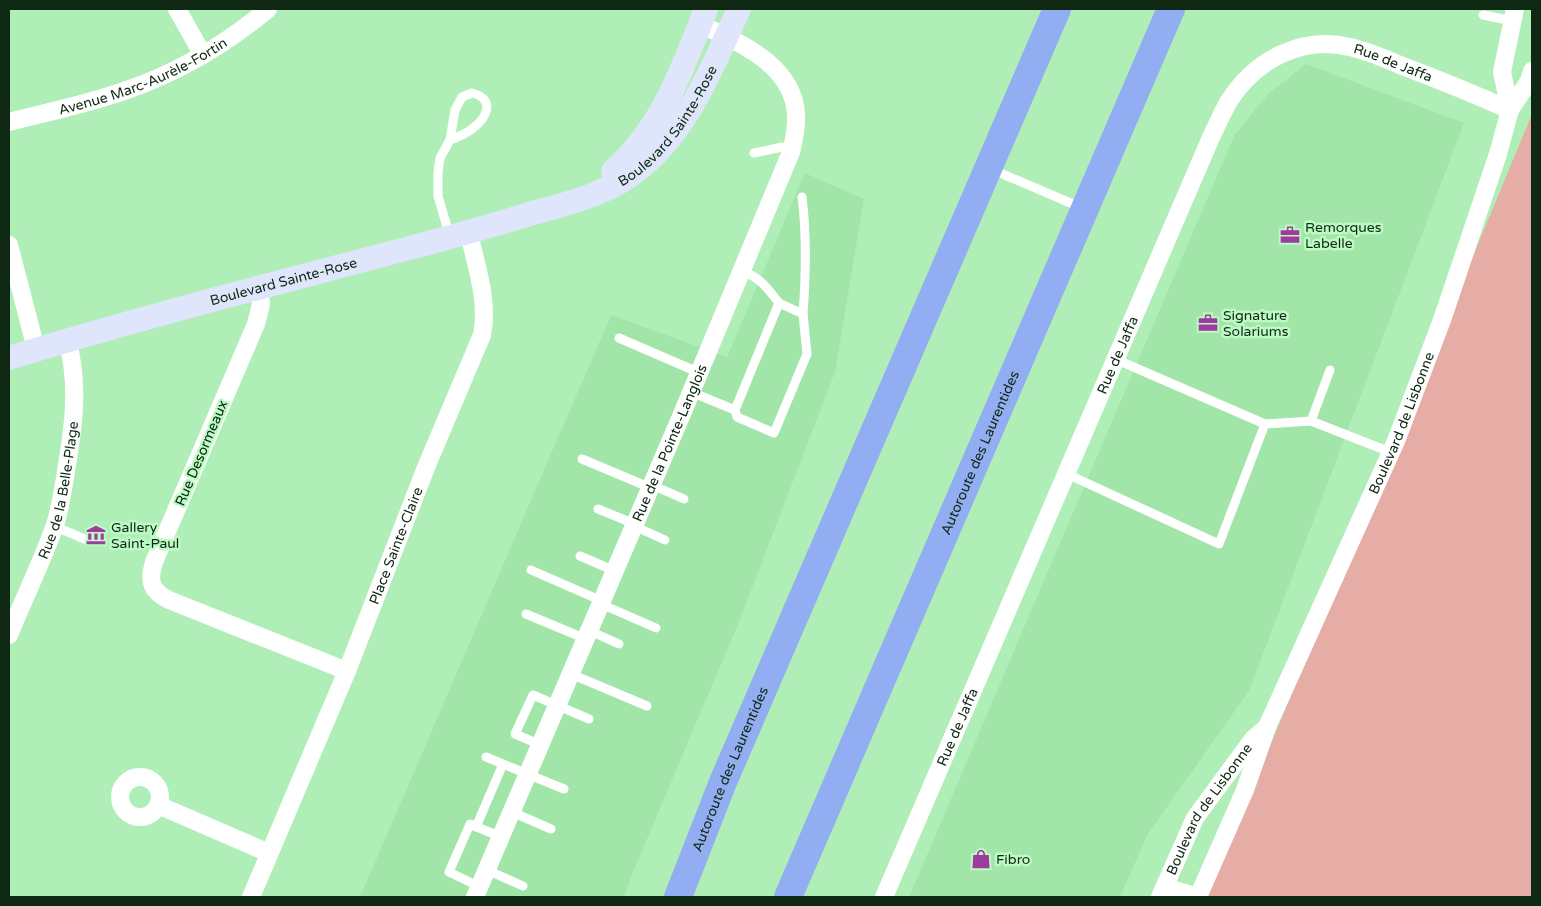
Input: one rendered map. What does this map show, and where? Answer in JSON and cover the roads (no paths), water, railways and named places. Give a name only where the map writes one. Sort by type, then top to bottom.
[{"type":"highway","name":"Autoroute des Laurentides","points":[[678,897],[727,773],[1057,9]]},
{"type":"highway","name":"Autoroute des Laurentides","points":[[788,897],[1171,9]]},
{"type":"street","points":[[177,9],[203,55]]},
{"type":"street","name":"Avenue Marc-Aurèle-Fortin","points":[[9,122],[128,90],[166,74],[203,55],[246,27],[268,9]]},
{"type":"street","name":"Boulevard Sainte-Rose","points":[[9,358],[259,287],[460,235],[581,199],[609,188],[631,175],[673,135],[688,114],[739,9]]},
{"type":"street","name":"Boulevard de Lisbonne","points":[[1510,110],[1502,72],[1514,15]]},
{"type":"street","name":"Boulevard Sainte-Rose","points":[[559,205],[594,187],[620,165],[640,144],[666,104],[703,16]]},
{"type":"street","name":"Rue de la Pointe-Langlois","points":[[477,892],[700,372],[792,148],[796,113],[790,89],[775,68],[745,46],[726,36],[703,16]]},
{"type":"street","name":"Rue de Jaffa","points":[[884,897],[1212,135],[1226,107],[1247,78],[1269,61],[1290,50],[1326,44],[1349,47],[1409,68],[1510,110]]},
{"type":"street","name":"Boulevard de Lisbonne","points":[[1198,897],[1245,790],[1267,727],[1390,452],[1442,320],[1498,154],[1510,110],[1529,81],[1532,71]]},
{"type":"street","name":"Place Sainte-Claire","points":[[251,897],[348,671],[427,465],[482,335],[484,316],[482,292],[460,235]]},
{"type":"street","points":[[9,245],[36,349]]},
{"type":"street","name":"Rue Desormeaux","points":[[259,287],[261,304],[256,324],[154,562],[150,581],[156,592],[169,600],[348,671]]},
{"type":"street","name":"Rue de la Belle-Plage","points":[[9,635],[54,526],[64,490],[74,401],[73,370],[67,340]]},
{"type":"street","name":"Boulevard de Lisbonne","points":[[1163,892],[1195,818],[1253,739],[1267,727]]},
{"type":"street","points":[[158,805],[270,853]]},
{"type":"street","points":[[1163,892],[1198,897]]},
{"type":"lane","points":[[1483,15],[1514,15]]},
{"type":"lane","points":[[450,140],[471,129],[482,119],[487,105],[483,97],[472,93],[462,97],[454,110],[450,140],[440,158],[437,186],[441,207],[460,235]]},
{"type":"lane","points":[[754,153],[782,147],[792,148]]},
{"type":"lane","points":[[988,168],[1085,209]]},
{"type":"lane","points":[[780,303],[735,410],[737,417],[774,433],[808,354],[803,314],[806,230],[802,197]]},
{"type":"lane","points":[[742,271],[756,277],[780,303],[803,314]]},
{"type":"lane","points":[[619,338],[700,372]]},
{"type":"lane","points":[[1115,360],[1265,424],[1311,421],[1390,452]]},
{"type":"lane","points":[[1311,421],[1330,370]]},
{"type":"lane","points":[[691,392],[735,410]]},
{"type":"lane","points":[[1067,474],[1219,544],[1265,424]]},
{"type":"lane","points":[[582,459],[684,498]]},
{"type":"lane","points":[[598,508],[665,540]]},
{"type":"lane","points":[[54,526],[89,541]]},
{"type":"lane","points":[[580,556],[615,571]]},
{"type":"lane","points":[[531,570],[656,628]]},
{"type":"lane","points":[[526,614],[619,644]]},
{"type":"lane","points":[[571,674],[647,706]]},
{"type":"lane","points":[[541,745],[515,734],[533,695],[590,719]]},
{"type":"lane","points":[[486,757],[564,789]]},
{"type":"lane","points":[[476,827],[503,764]]},
{"type":"lane","points":[[512,812],[551,829]]},
{"type":"lane","points":[[477,892],[449,872],[470,824],[501,837]]},
{"type":"lane","points":[[487,870],[523,886]]},
{"type":"place","name":"Remorques Labelle","points":[[1290,235]]},
{"type":"place","name":"Signature Solariums","points":[[1208,323]]},
{"type":"place","name":"Gallery Saint-Paul","points":[[96,535]]},
{"type":"place","name":"Fibro","points":[[981,859]]}]
